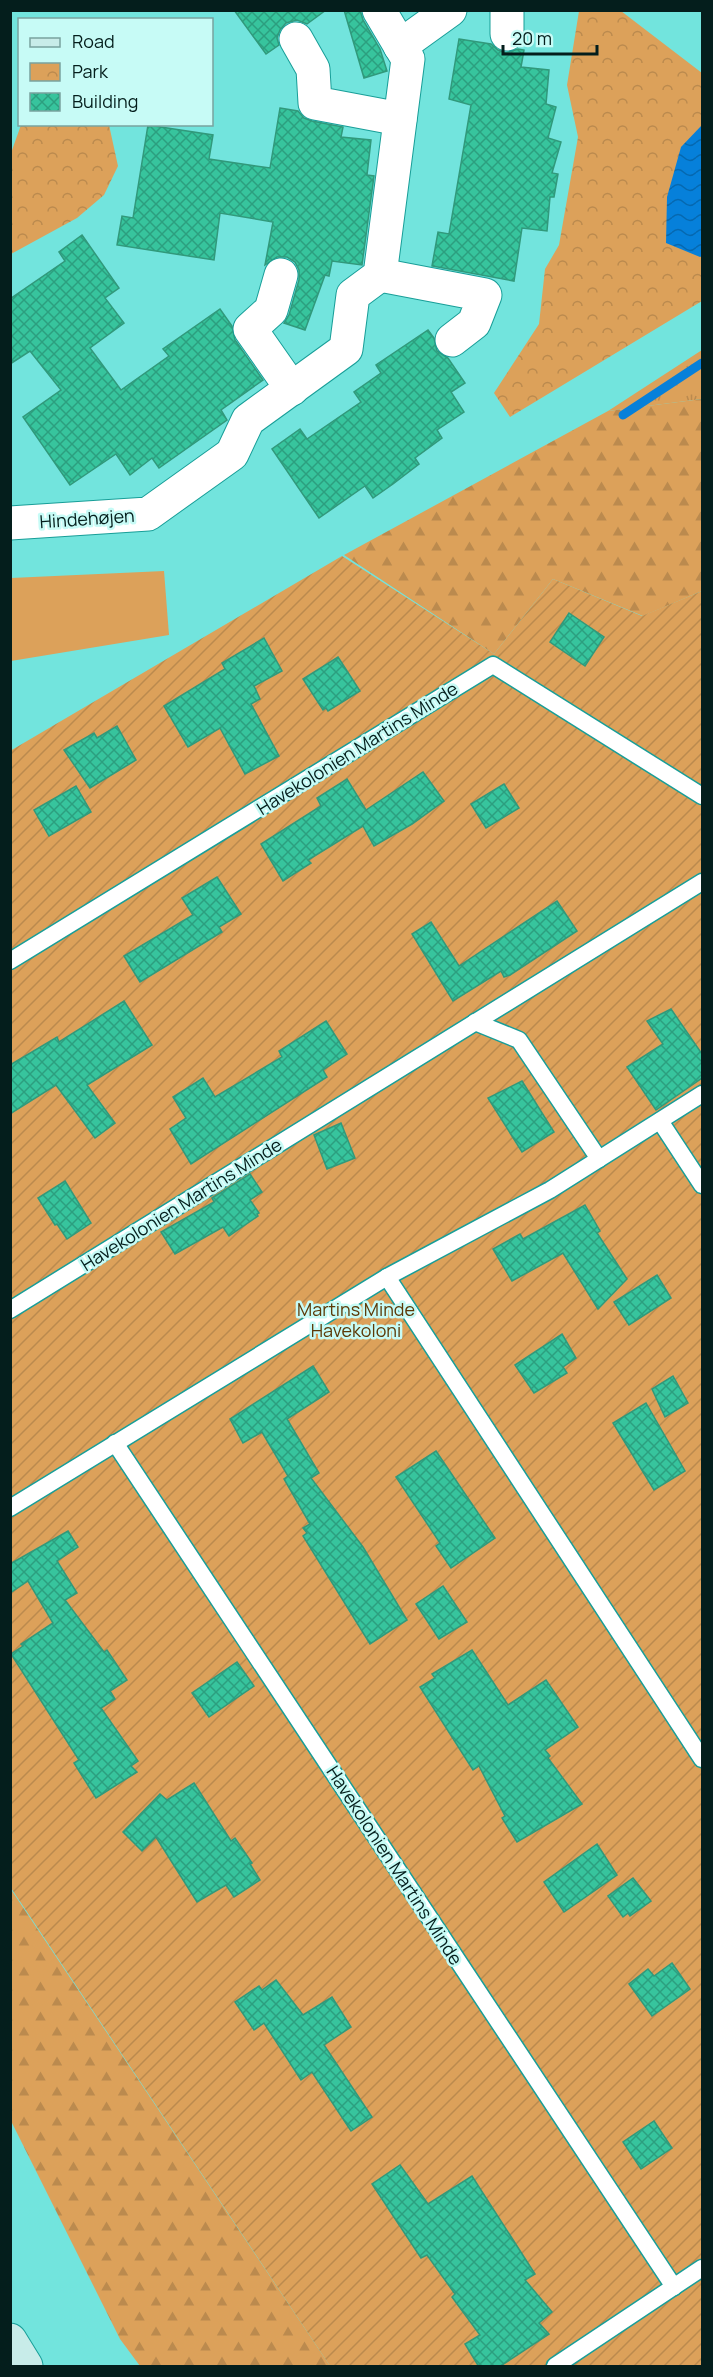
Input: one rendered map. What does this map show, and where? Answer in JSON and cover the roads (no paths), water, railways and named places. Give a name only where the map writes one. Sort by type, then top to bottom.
[{"type":"main road","points":[[10,2340],[26,2367]]},
{"type":"main road","points":[[10,2360],[13,2367]]},
{"type":"street","points":[[379,10],[408,59],[380,275],[485,295],[474,322],[452,340]]},
{"type":"street","points":[[400,46],[450,10]]},
{"type":"street","points":[[296,39],[313,69],[315,103],[400,119]]},
{"type":"street","points":[[280,274],[271,310],[250,329],[292,389]]},
{"type":"street","name":"Hindehøjen","points":[[10,524],[148,514],[232,454],[248,420],[346,349],[353,295],[380,275]]},
{"type":"lane","name":"Havekolonien Martins Minde","points":[[10,961],[493,665],[702,796]]},
{"type":"lane","name":"Havekolonien Martins Minde","points":[[10,1310],[702,882]]},
{"type":"lane","points":[[475,1022],[519,1040],[599,1159]]},
{"type":"lane","points":[[10,1508],[387,1277],[550,1190],[702,1094]]},
{"type":"lane","points":[[660,1120],[702,1185]]},
{"type":"lane","points":[[387,1277],[702,1759]]},
{"type":"lane","name":"Havekolonien Martins Minde","points":[[116,1443],[674,2287]]},
{"type":"lane","points":[[555,2367],[702,2268]]},
{"type":"water","points":[[702,125],[702,256],[700,257],[666,243],[667,197],[681,147]]},
{"type":"waterway","points":[[623,415],[702,363]]},
{"type":"park label","name":"Martins Minde Havekoloni","points":[[356,1319]]}]
